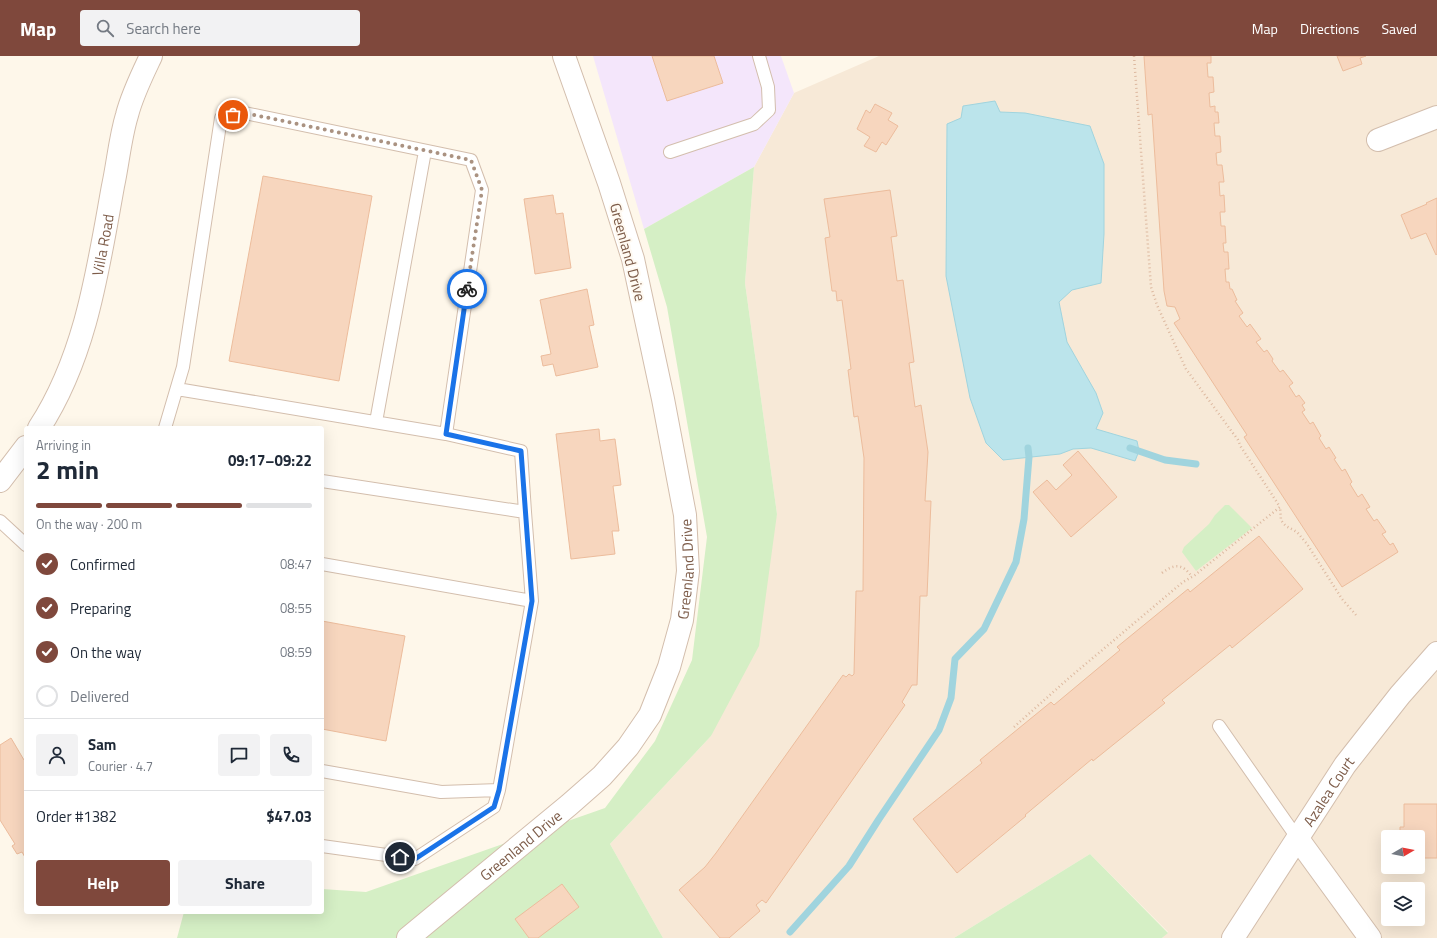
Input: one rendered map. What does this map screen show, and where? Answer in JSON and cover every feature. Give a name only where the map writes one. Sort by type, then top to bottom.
[{"type":"street","name":"Villa Road","points":[[40,426],[47,416],[65,376],[83,331],[93,293],[127,115],[142,73],[151,56]]},
{"type":"street","name":"Greenland Drive","points":[[408,938],[569,806],[602,776],[628,747],[650,715],[670,667],[682,620],[688,571],[685,515],[663,399],[633,259],[609,184],[564,56]]},
{"type":"street","points":[[1378,140],[1437,117]]},
{"type":"street","points":[[0,481],[24,450]]},
{"type":"street","name":"Azalea Court","points":[[1233,938],[1345,766],[1400,695],[1437,653]]},
{"type":"street","points":[[1298,839],[1370,938]]},
{"type":"lane","points":[[670,152],[754,124],[768,110],[768,87],[759,56]]},
{"type":"lane","points":[[166,426],[183,368],[221,118],[245,113],[471,160],[482,190],[446,434]]},
{"type":"lane","points":[[376,422],[425,151]]},
{"type":"lane","points":[[177,389],[446,434],[521,451],[532,601],[499,790],[494,807],[415,859],[324,846]]},
{"type":"lane","points":[[324,481],[526,512]]},
{"type":"lane","points":[[0,521],[24,543]]},
{"type":"lane","points":[[324,564],[532,601]]},
{"type":"lane","points":[[1219,726],[1298,839]]},
{"type":"lane","points":[[324,771],[441,792],[499,790]]},
{"type":"path","points":[[1134,56],[1151,287],[1157,305],[1186,369],[1238,440],[1241,448],[1280,507],[1281,520],[1286,526],[1297,532],[1307,544],[1342,599],[1356,615]]},
{"type":"path","points":[[1014,727],[1069,678],[1183,582],[1192,577],[1280,507]]},
{"type":"path","points":[[1162,574],[1169,568],[1177,566],[1188,571],[1192,577]]},
{"type":"shaded area","points":[[593,56],[781,56],[794,93],[754,167],[644,229]]},
{"type":"shaded area","points":[[879,56],[1437,56],[1437,938],[1162,938],[1168,932],[1090,854],[954,938],[663,938],[610,844],[711,736],[777,514],[745,283],[754,167],[794,93]]},
{"type":"green space","points":[[754,167],[745,283],[777,514],[759,646],[711,736],[610,844],[663,938],[177,938],[183,914],[324,914],[324,889],[366,892],[605,808],[655,741],[692,660],[707,537],[667,307],[644,229]]},
{"type":"green space","points":[[1225,505],[1229,505],[1252,528],[1196,571],[1182,552],[1184,547],[1209,524],[1215,515]]},
{"type":"green space","points":[[1090,854],[1168,933],[1162,938],[954,938]]},
{"type":"water","points":[[995,101],[1000,112],[1025,113],[1090,126],[1104,164],[1104,234],[1101,283],[1072,290],[1059,302],[1067,342],[1096,393],[1103,413],[1096,429],[1137,441],[1139,451],[1135,461],[1091,448],[1073,449],[1060,454],[1003,460],[986,443],[970,398],[946,276],[947,124],[961,118],[963,106]]},
{"type":"building","points":[[652,56],[714,56],[723,83],[667,101]]},
{"type":"building","points":[[1144,56],[1211,56],[1211,63],[1207,63],[1208,77],[1213,77],[1214,92],[1209,93],[1210,107],[1215,106],[1215,112],[1218,112],[1219,123],[1214,123],[1215,136],[1220,136],[1221,152],[1216,153],[1217,165],[1222,165],[1224,182],[1219,182],[1220,196],[1224,195],[1225,212],[1220,212],[1221,226],[1225,226],[1226,243],[1223,243],[1224,252],[1228,252],[1229,269],[1225,269],[1226,282],[1229,282],[1230,289],[1232,289],[1237,300],[1235,301],[1243,313],[1239,316],[1247,327],[1250,324],[1261,339],[1256,342],[1264,352],[1267,350],[1273,359],[1272,361],[1280,372],[1283,370],[1293,383],[1289,386],[1296,397],[1299,395],[1305,403],[1302,405],[1305,410],[1302,412],[1310,424],[1313,422],[1321,436],[1319,438],[1326,449],[1329,447],[1336,458],[1334,459],[1342,471],[1345,469],[1352,482],[1350,484],[1358,497],[1362,494],[1370,507],[1366,509],[1374,521],[1377,519],[1386,532],[1382,534],[1390,545],[1393,543],[1398,552],[1342,587],[1244,437],[1247,435],[1174,323],[1180,319],[1175,307],[1167,306],[1164,291],[1152,114],[1148,115]]},
{"type":"building","points":[[1337,56],[1366,56],[1360,58],[1362,64],[1343,71]]},
{"type":"building","points":[[875,104],[892,113],[888,120],[898,126],[886,145],[882,142],[876,152],[864,146],[870,137],[857,129],[866,110],[870,113]]},
{"type":"building","points":[[263,176],[372,196],[339,381],[229,361]]},
{"type":"building","points":[[890,190],[897,236],[891,237],[897,281],[903,280],[914,362],[909,363],[915,407],[921,405],[928,452],[925,501],[931,501],[927,596],[920,596],[917,685],[912,685],[902,702],[905,705],[766,903],[762,900],[756,905],[760,911],[729,938],[720,938],[679,890],[705,867],[716,853],[843,675],[846,677],[849,674],[852,676],[854,674],[856,591],[863,591],[864,458],[858,416],[854,417],[848,370],[851,369],[842,300],[837,301],[836,291],[832,291],[825,238],[830,237],[824,199]]},
{"type":"building","points":[[553,195],[556,214],[563,213],[571,268],[535,274],[524,199]]},
{"type":"building","points":[[1437,198],[1436,255],[1426,233],[1411,239],[1401,215]]},
{"type":"building","points":[[587,289],[594,325],[589,326],[598,367],[556,376],[553,364],[543,366],[541,356],[551,354],[540,300]]},
{"type":"building","points":[[599,429],[600,441],[615,439],[621,485],[613,486],[619,531],[612,531],[615,554],[571,559],[556,434]]},
{"type":"building","points":[[1078,451],[1117,497],[1071,537],[1033,492],[1047,480],[1056,490],[1072,475],[1063,465]]},
{"type":"building","points":[[1259,536],[1303,589],[1232,648],[1230,645],[1162,700],[1165,703],[1093,761],[1092,759],[957,873],[913,819],[982,763],[980,760],[1051,702],[1054,705],[1120,650],[1117,647],[1188,589],[1190,592]]},
{"type":"building","points":[[324,621],[405,636],[386,741],[324,729]]},
{"type":"building","points":[[11,738],[24,760],[24,856],[22,852],[17,854],[12,846],[15,844],[0,820],[0,745]]},
{"type":"building","points":[[1404,804],[1437,804],[1437,858],[1425,858],[1425,830],[1400,830],[1400,827],[1404,827]]},
{"type":"building","points":[[562,884],[579,907],[538,938],[529,938],[515,919]]},
{"type":"waterway","points":[[790,932],[849,866],[939,730],[951,698],[955,659],[984,629],[1016,562],[1024,519],[1029,457],[1028,448]]},
{"type":"waterway","points":[[1130,448],[1165,460],[1196,464]]},
{"type":"way so far","points":[[233,115],[245,113],[471,160],[482,190],[467,289]]},
{"type":"route","points":[[400,857],[415,859],[494,807],[499,790],[532,601],[521,451],[446,434],[467,289]]}]
